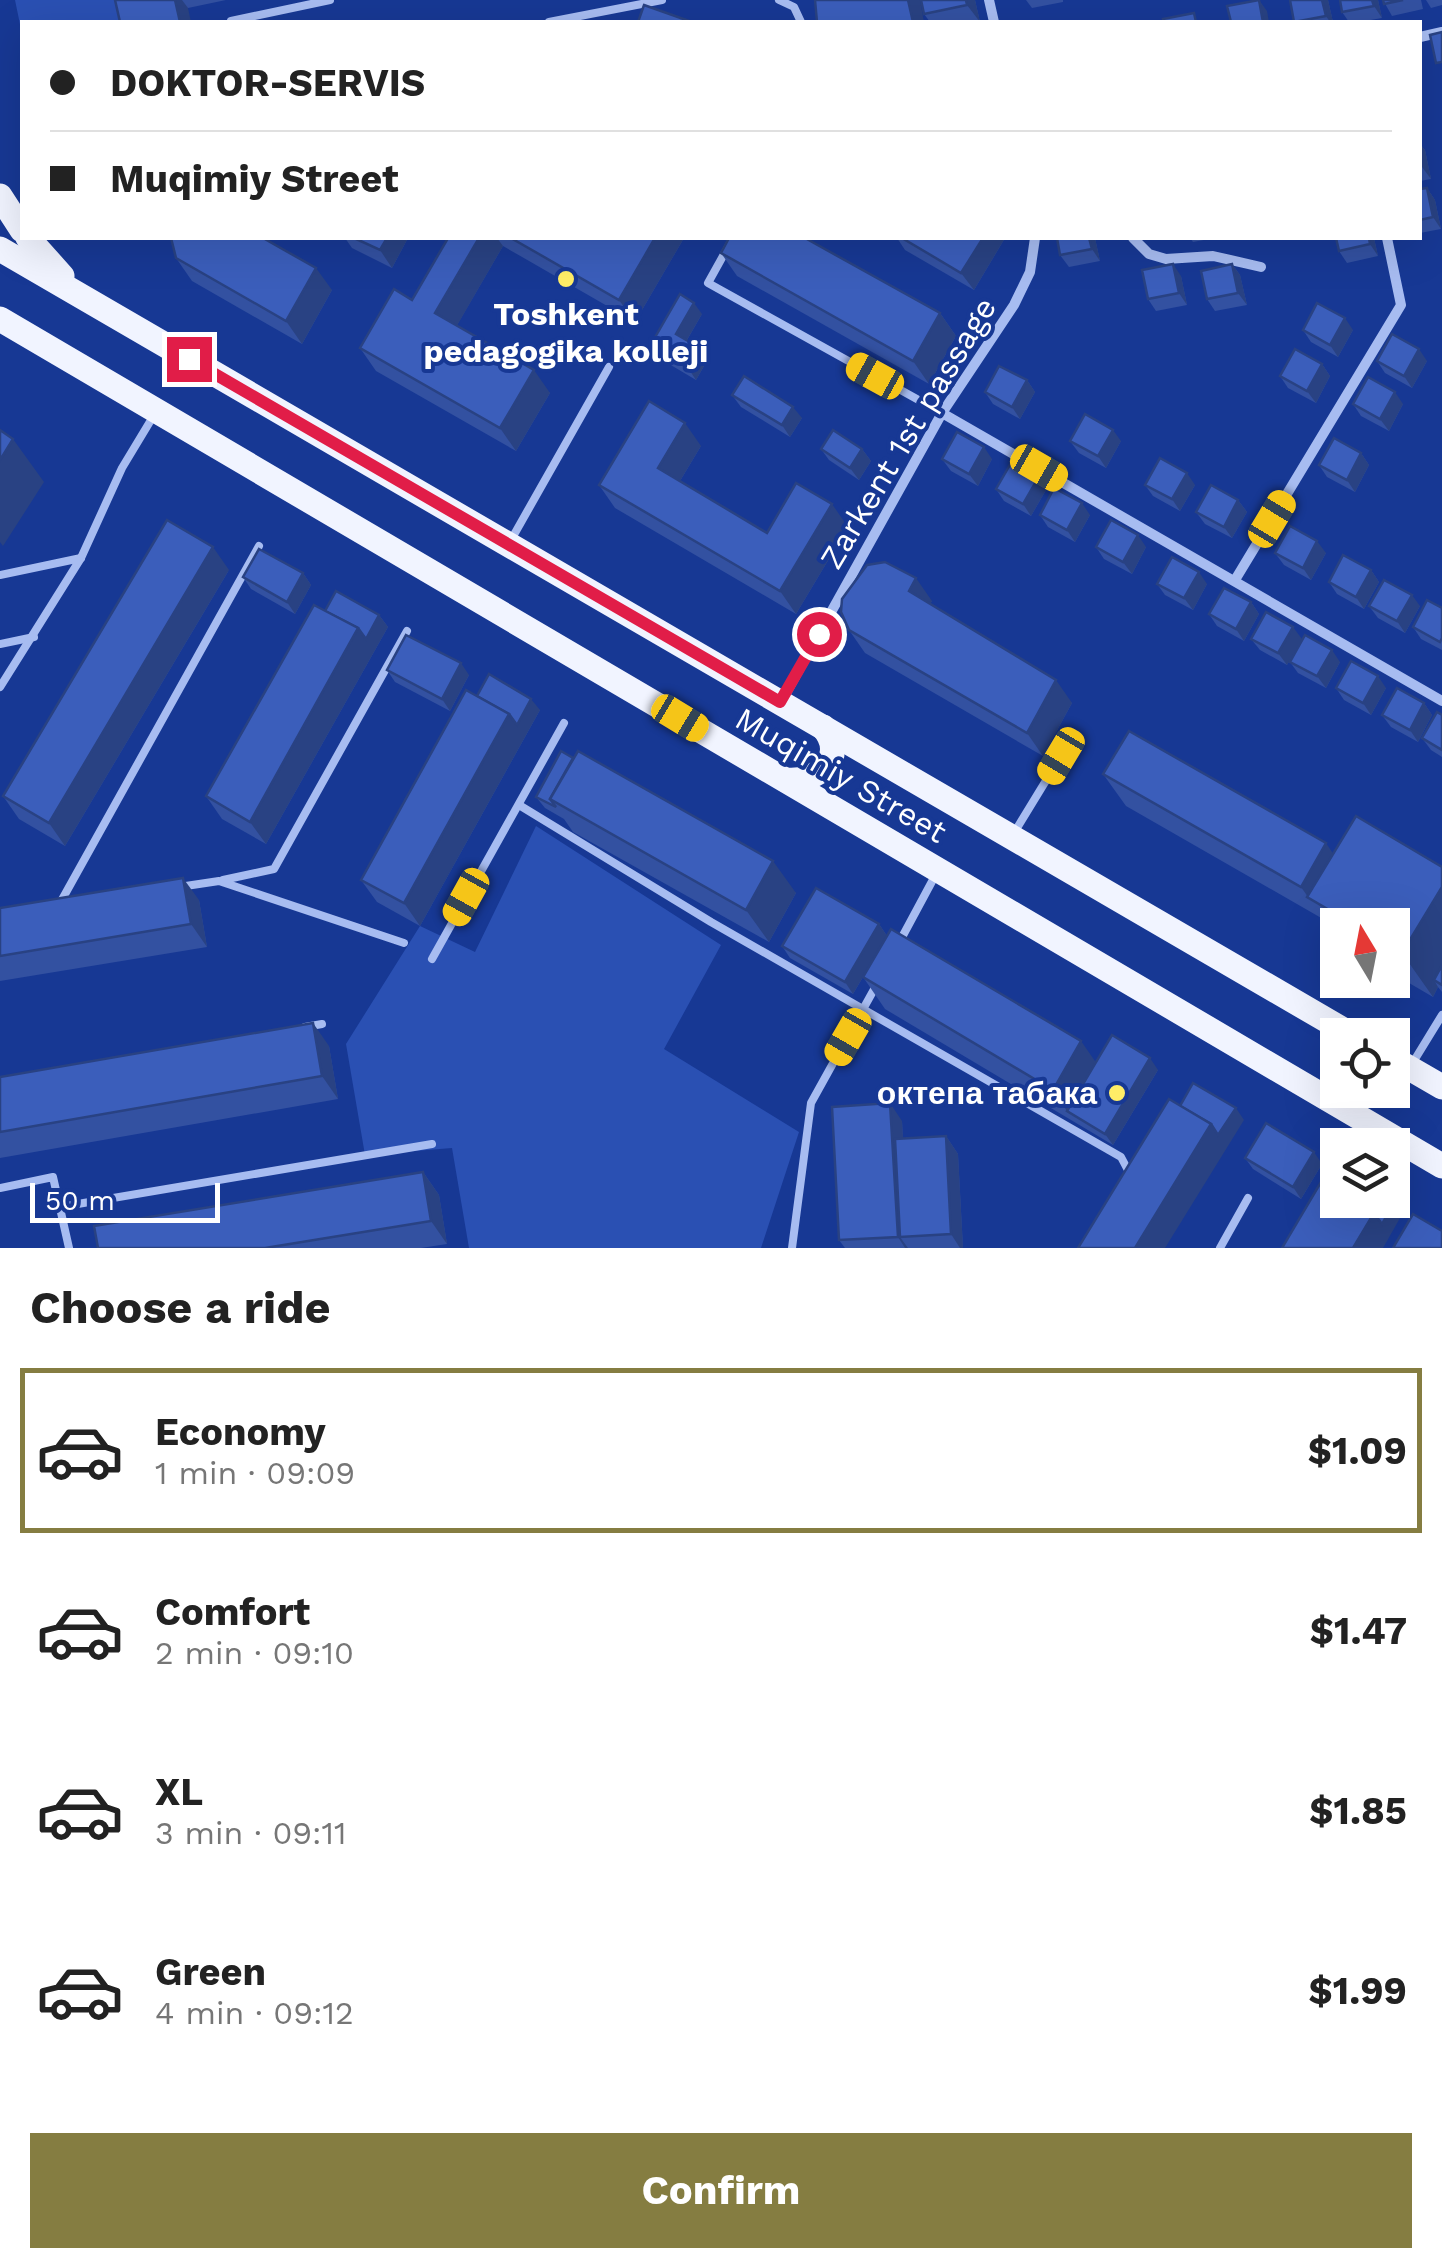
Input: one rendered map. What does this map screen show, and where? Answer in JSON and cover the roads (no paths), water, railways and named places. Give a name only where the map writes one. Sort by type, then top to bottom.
[{"type":"main road","points":[[0,196],[20,227]]},
{"type":"main road","points":[[30,240],[88,300]]},
{"type":"main road","name":"Muqimiy Street","points":[[0,249],[1323,1018]]},
{"type":"main road","name":"Muqimiy Street","points":[[0,319],[938,870],[1320,1084]]},
{"type":"main road","points":[[786,780],[808,780],[825,768],[832,746],[824,727]]},
{"type":"main road","points":[[1410,1068],[1442,1087]]},
{"type":"main road","name":"Muqimiy Street","points":[[1359,1108],[1442,1166]]},
{"type":"street","name":"Zarkent 1st passage","points":[[780,702],[942,412],[1014,305],[1030,272],[1035,240]]},
{"type":"street","points":[[1135,240],[1149,254],[1166,259],[1213,256],[1262,266]]},
{"type":"street","points":[[1234,580],[1401,305],[1387,240]]},
{"type":"street","points":[[942,412],[1442,701]]},
{"type":"lane","points":[[236,20],[330,0]]},
{"type":"lane","points":[[559,20],[662,0]]},
{"type":"lane","points":[[780,0],[794,7],[800,20]]},
{"type":"lane","points":[[732,240],[708,284],[942,412]]},
{"type":"lane","points":[[509,544],[609,367]]},
{"type":"lane","points":[[0,687],[80,558],[122,468],[156,411]]},
{"type":"lane","points":[[60,905],[259,546]]},
{"type":"lane","points":[[0,576],[80,558]]},
{"type":"lane","points":[[166,889],[274,870],[407,631]]},
{"type":"lane","points":[[0,644],[34,636]]},
{"type":"lane","points":[[432,959],[564,723]]},
{"type":"lane","points":[[1011,837],[1061,756]]},
{"type":"lane","points":[[518,804],[863,1011],[1120,1158],[1130,1174],[1124,1182]]},
{"type":"lane","points":[[896,950],[938,870]]},
{"type":"lane","points":[[218,881],[404,943]]},
{"type":"lane","points":[[44,908],[77,902]]},
{"type":"lane","points":[[792,1248],[811,1103],[879,980]]},
{"type":"lane","points":[[1410,1052],[1442,1015]]},
{"type":"lane","points":[[303,1028],[322,1024]]},
{"type":"lane","points":[[60,1206],[432,1144]]},
{"type":"lane","points":[[0,1188],[54,1178],[69,1248]]},
{"type":"lane","points":[[1220,1248],[1248,1198]]},
{"type":"place","name":"Toshkent pedagogika kolleji","points":[[566,279]]},
{"type":"place","name":"октепа табака","points":[[1117,1093]]}]
